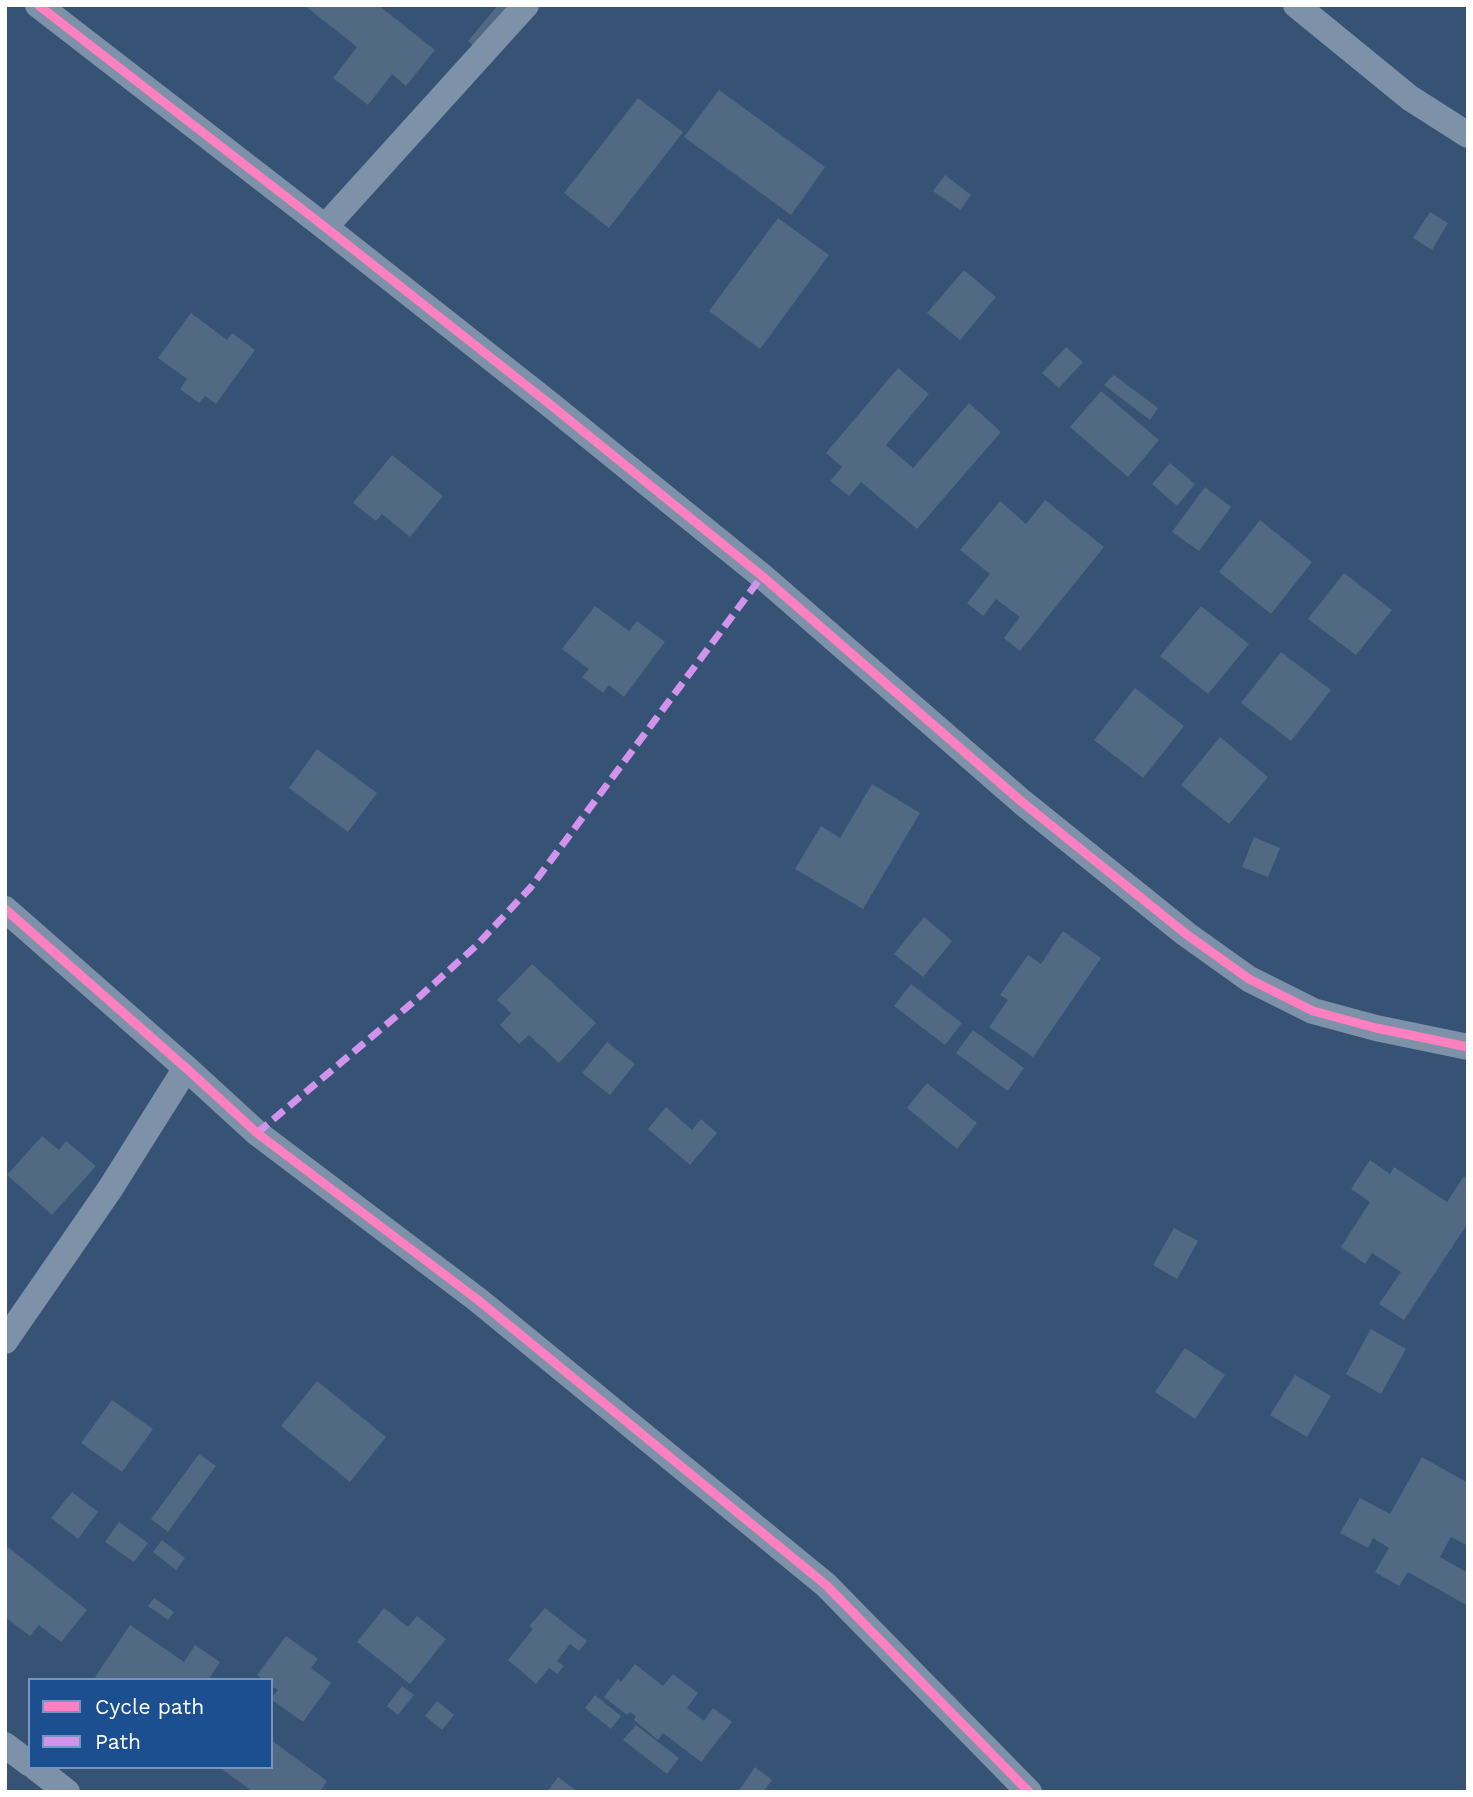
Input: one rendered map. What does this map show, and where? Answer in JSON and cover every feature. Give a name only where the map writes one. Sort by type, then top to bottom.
[{"type":"street","points":[[38,5],[537,394],[762,576],[1032,810],[1138,897],[1217,956],[1249,979],[1313,1012],[1468,1047]]},
{"type":"street","points":[[325,227],[526,5]]},
{"type":"street","points":[[1296,5],[1410,98],[1468,135]]},
{"type":"street","points":[[5,909],[257,1133],[478,1300],[826,1585],[1029,1792]]},
{"type":"street","points":[[5,1341],[110,1189],[186,1068]]},
{"type":"street","points":[[5,1745],[28,1762]]},
{"type":"street","points":[[38,1769],[67,1792]]},
{"type":"building","points":[[304,5],[378,5],[435,50],[406,86],[392,74],[368,105],[333,78],[357,47]]},
{"type":"building","points":[[498,5],[512,5],[482,53],[468,41]]},
{"type":"building","points":[[719,90],[825,167],[791,215],[684,137]]},
{"type":"building","points":[[638,98],[683,132],[609,228],[564,193]]},
{"type":"building","points":[[945,175],[971,195],[960,210],[933,191]]},
{"type":"building","points":[[1430,212],[1448,223],[1432,250],[1413,238]]},
{"type":"building","points":[[778,218],[829,255],[760,349],[709,311]]},
{"type":"building","points":[[964,270],[996,297],[960,340],[927,313]]},
{"type":"building","points":[[191,313],[227,340],[232,333],[255,350],[216,404],[205,396],[199,403],[180,389],[187,379],[158,358]]},
{"type":"building","points":[[1066,347],[1083,362],[1059,388],[1042,373]]},
{"type":"building","points":[[898,368],[929,394],[886,445],[913,468],[969,403],[1001,432],[917,529],[861,482],[849,496],[830,481],[842,467],[826,453]]},
{"type":"building","points":[[1114,375],[1158,408],[1150,420],[1104,385]]},
{"type":"building","points":[[1101,391],[1159,440],[1128,477],[1070,427]]},
{"type":"building","points":[[392,455],[443,496],[410,537],[382,514],[376,521],[353,503]]},
{"type":"building","points":[[1170,463],[1195,484],[1177,506],[1152,484]]},
{"type":"building","points":[[1205,487],[1231,507],[1199,551],[1172,532]]},
{"type":"building","points":[[1045,500],[1104,547],[1020,651],[1004,638],[1020,617],[996,599],[983,616],[967,603],[990,574],[960,550],[1000,501],[1026,524]]},
{"type":"building","points":[[1260,520],[1312,562],[1271,614],[1219,572]]},
{"type":"building","points":[[1344,573],[1392,610],[1356,655],[1308,619]]},
{"type":"building","points":[[595,606],[629,631],[637,621],[665,642],[624,697],[609,685],[603,693],[582,677],[589,669],[562,649]]},
{"type":"building","points":[[1201,606],[1249,644],[1208,694],[1160,656]]},
{"type":"building","points":[[1281,652],[1331,690],[1291,741],[1241,703]]},
{"type":"building","points":[[1135,688],[1184,726],[1143,778],[1094,740]]},
{"type":"building","points":[[1220,737],[1268,777],[1229,824],[1181,785]]},
{"type":"building","points":[[317,749],[377,793],[348,832],[289,788]]},
{"type":"building","points":[[872,784],[920,813],[863,909],[795,869],[821,826],[840,838]]},
{"type":"building","points":[[1254,837],[1280,848],[1268,877],[1242,867]]},
{"type":"building","points":[[924,917],[952,941],[923,977],[894,954]]},
{"type":"building","points":[[1063,931],[1101,958],[1033,1057],[989,1027],[1008,1000],[1000,995],[1028,955],[1041,964]]},
{"type":"building","points":[[532,964],[596,1023],[559,1063],[529,1035],[519,1044],[500,1025],[511,1013],[497,1000]]},
{"type":"building","points":[[911,984],[962,1023],[945,1045],[894,1006]]},
{"type":"building","points":[[973,1030],[1024,1068],[1008,1091],[956,1053]]},
{"type":"building","points":[[607,1042],[635,1064],[610,1095],[582,1073]]},
{"type":"building","points":[[927,1083],[977,1123],[957,1149],[907,1108]]},
{"type":"building","points":[[666,1107],[692,1130],[701,1119],[717,1133],[690,1165],[648,1129]]},
{"type":"building","points":[[42,1136],[59,1150],[66,1141],[96,1166],[52,1215],[7,1175]]},
{"type":"building","points":[[1370,1160],[1390,1174],[1394,1167],[1447,1202],[1464,1176],[1468,1179],[1468,1223],[1404,1320],[1379,1304],[1401,1272],[1372,1253],[1365,1264],[1341,1247],[1370,1202],[1351,1189]]},
{"type":"building","points":[[1174,1228],[1198,1241],[1177,1279],[1153,1265]]},
{"type":"building","points":[[1371,1329],[1406,1349],[1381,1394],[1346,1374]]},
{"type":"building","points":[[1185,1348],[1225,1375],[1195,1419],[1155,1392]]},
{"type":"building","points":[[1295,1375],[1331,1396],[1307,1437],[1270,1415]]},
{"type":"building","points":[[317,1381],[386,1437],[350,1482],[281,1426]]},
{"type":"building","points":[[112,1400],[153,1429],[122,1472],[81,1443]]},
{"type":"building","points":[[199,1454],[216,1466],[168,1532],[151,1519]]},
{"type":"building","points":[[1422,1457],[1468,1483],[1468,1546],[1451,1537],[1440,1557],[1468,1573],[1468,1606],[1408,1572],[1399,1586],[1375,1572],[1389,1548],[1373,1538],[1368,1548],[1340,1533],[1360,1498],[1390,1514]]},
{"type":"building","points":[[72,1492],[98,1512],[78,1539],[51,1518]]},
{"type":"building","points":[[119,1522],[148,1543],[134,1562],[105,1542]]},
{"type":"building","points":[[162,1540],[185,1558],[176,1570],[153,1552]]},
{"type":"building","points":[[8,1547],[87,1610],[61,1642],[39,1625],[30,1636],[5,1617],[5,1550]]},
{"type":"building","points":[[154,1598],[174,1612],[168,1620],[148,1606]]},
{"type":"building","points":[[384,1608],[408,1627],[417,1616],[446,1639],[410,1684],[357,1642]]},
{"type":"building","points":[[545,1608],[587,1641],[579,1651],[570,1644],[557,1661],[564,1666],[557,1674],[549,1668],[536,1684],[508,1660],[533,1629],[529,1626]]},
{"type":"building","points":[[130,1625],[184,1662],[195,1645],[220,1662],[209,1678],[95,1677]]},
{"type":"building","points":[[286,1636],[318,1659],[311,1668],[331,1683],[303,1722],[273,1700],[278,1690],[273,1687],[273,1678],[261,1678],[257,1675]]},
{"type":"building","points":[[635,1664],[663,1686],[673,1674],[698,1693],[687,1708],[704,1721],[713,1708],[732,1722],[701,1762],[663,1733],[658,1740],[634,1720],[636,1716],[630,1712],[627,1715],[604,1697],[618,1679],[621,1682]]},
{"type":"building","points":[[402,1686],[414,1695],[398,1715],[387,1706]]},
{"type":"building","points":[[595,1695],[621,1716],[611,1729],[585,1708]]},
{"type":"building","points":[[437,1701],[454,1715],[442,1730],[425,1716]]},
{"type":"building","points":[[636,1725],[679,1758],[667,1774],[623,1740]]},
{"type":"building","points":[[273,1741],[327,1781],[320,1792],[253,1792],[223,1770],[273,1769]]},
{"type":"building","points":[[755,1767],[772,1780],[763,1792],[738,1792]]},
{"type":"building","points":[[558,1777],[578,1792],[547,1792]]},
{"type":"marked path","points":[[257,1133],[476,946],[531,887],[762,576]]},
{"type":"cycle path","points":[[38,5],[547,402],[762,576],[1022,802],[1186,934],[1249,979],[1313,1011],[1376,1028],[1468,1047]]},
{"type":"cycle path","points":[[5,909],[257,1133],[478,1300],[826,1585],[1029,1792]]}]
